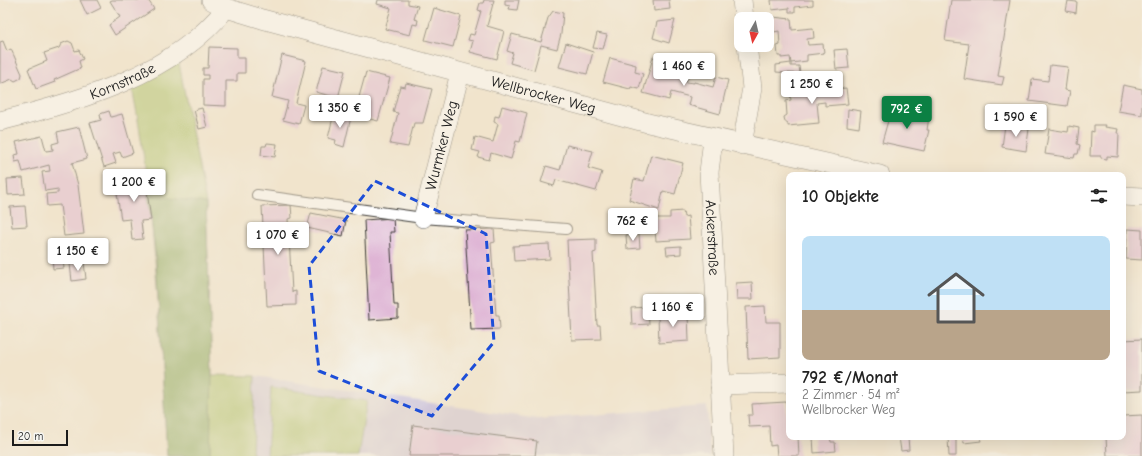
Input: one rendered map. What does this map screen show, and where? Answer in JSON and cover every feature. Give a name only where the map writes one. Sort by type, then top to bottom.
[{"type":"street","points":[[742,0],[743,12]]},
{"type":"street","name":"Wellbrocker Weg","points":[[219,4],[262,19],[460,73],[713,139],[866,172]]},
{"type":"street","name":"Kornstraße","points":[[0,121],[90,95],[127,82],[156,66],[191,43],[216,21],[219,4]]},
{"type":"street","points":[[742,145],[752,88],[748,52]]},
{"type":"street","name":"Wurmker Weg","points":[[423,218],[460,73]]},
{"type":"street","name":"Ackerstraße","points":[[713,139],[709,172],[724,456]]},
{"type":"street","points":[[1126,196],[1142,197]]},
{"type":"street","points":[[720,385],[786,383]]},
{"type":"lane","points":[[257,195],[423,218],[566,229]]},
{"type":"highlighted area","points":[[375,181],[486,234],[494,342],[432,416],[319,371],[309,266]]},
{"type":"shaded area","points":[[255,376],[538,419],[707,406],[710,456],[252,456]]},
{"type":"green space","points":[[178,58],[206,203],[212,375],[255,376],[252,456],[167,456],[152,225],[147,179],[132,87]]},
{"type":"green space","points":[[148,195],[206,203],[212,375],[210,456],[167,456],[156,258]]},
{"type":"green space","points":[[271,387],[367,401],[358,456],[267,456]]},
{"type":"building","points":[[80,0],[97,0],[101,8],[87,15]]},
{"type":"building","points":[[148,0],[154,9],[115,35],[109,25],[120,17],[110,1]]},
{"type":"building","points":[[378,0],[408,0],[408,4],[418,6],[414,19],[418,20],[417,25],[413,24],[410,35],[385,29],[391,8],[377,4]]},
{"type":"building","points":[[484,0],[494,0],[487,26],[504,31],[497,59],[470,52],[473,41],[468,40],[470,34],[474,35],[481,11],[478,10],[480,3],[483,3]]},
{"type":"building","points":[[505,0],[519,0],[517,10],[509,9],[510,6],[505,5]]},
{"type":"building","points":[[653,0],[669,0],[670,9],[654,11]]},
{"type":"building","points":[[771,0],[813,0],[813,5],[795,7],[795,12],[789,12],[789,8],[772,10]]},
{"type":"building","points":[[951,0],[1010,0],[998,76],[1004,77],[1002,85],[964,79],[969,44],[945,41]]},
{"type":"building","points":[[1068,1],[1077,2],[1076,13],[1066,11]]},
{"type":"building","points":[[434,8],[461,16],[453,47],[425,40]]},
{"type":"building","points":[[553,11],[563,13],[561,34],[557,49],[541,45],[534,70],[510,63],[513,53],[507,51],[512,34],[541,42],[548,18]]},
{"type":"building","points":[[774,17],[791,19],[792,30],[813,28],[814,38],[807,39],[808,45],[823,44],[824,53],[807,55],[807,61],[791,63],[790,57],[781,58],[781,56],[778,56],[777,46],[780,45],[779,31],[774,32]]},
{"type":"building","points":[[675,20],[669,43],[653,38],[657,22]]},
{"type":"building","points":[[597,33],[607,35],[603,49],[593,48]]},
{"type":"building","points":[[3,41],[7,51],[11,49],[22,74],[21,78],[15,81],[12,79],[0,84],[0,42]]},
{"type":"building","points":[[68,41],[72,43],[75,51],[79,50],[83,59],[79,61],[81,68],[54,80],[55,82],[36,89],[28,69],[47,61],[44,53],[59,48],[61,44]]},
{"type":"building","points":[[566,43],[593,52],[587,74],[559,67]]},
{"type":"building","points":[[209,47],[237,48],[237,58],[245,58],[245,73],[237,73],[237,81],[226,81],[226,106],[203,105],[203,79],[208,79],[208,75],[203,75],[203,68],[208,68]]},
{"type":"building","points":[[847,49],[849,68],[836,69],[834,50]]},
{"type":"building","points":[[282,55],[306,61],[296,103],[304,105],[299,124],[283,120],[288,101],[272,97]]},
{"type":"building","points":[[653,57],[679,64],[676,74],[688,77],[686,82],[694,82],[713,87],[716,77],[728,80],[720,114],[688,105],[690,97],[671,92],[669,100],[643,93]]},
{"type":"building","points":[[610,58],[636,65],[635,72],[643,74],[639,89],[631,87],[630,89],[603,82]]},
{"type":"building","points":[[791,63],[791,66],[799,66],[800,74],[776,72],[776,65]]},
{"type":"building","points":[[1050,65],[1068,67],[1065,90],[1070,91],[1067,106],[1029,101],[1032,79],[1048,81]]},
{"type":"building","points":[[323,66],[345,71],[338,98],[316,92]]},
{"type":"building","points":[[366,72],[390,78],[378,121],[354,115]]},
{"type":"building","points":[[406,83],[432,89],[423,123],[414,123],[408,147],[390,144],[398,113],[393,112],[400,86],[405,87]]},
{"type":"building","points":[[1123,85],[1142,89],[1142,115],[1118,111]]},
{"type":"building","points":[[846,88],[848,104],[825,106],[825,102],[817,103],[819,123],[788,126],[785,122],[784,117],[787,115],[786,101],[791,100],[790,94]]},
{"type":"building","points":[[502,106],[527,113],[520,142],[516,141],[511,159],[491,153],[489,160],[478,157],[480,152],[472,150],[475,137],[493,142],[498,124],[494,122],[495,116],[499,117]]},
{"type":"building","points":[[202,108],[207,127],[199,129],[194,110]]},
{"type":"building","points":[[848,109],[861,111],[859,128],[847,126]]},
{"type":"building","points":[[891,110],[929,117],[927,130],[929,130],[924,151],[882,142]]},
{"type":"building","points":[[109,111],[111,117],[122,114],[133,153],[122,157],[120,152],[113,154],[116,163],[104,167],[90,123],[101,120],[100,114]]},
{"type":"building","points":[[334,113],[351,117],[344,147],[335,144],[336,140],[328,138]]},
{"type":"building","points":[[1005,125],[1029,129],[1026,151],[1002,147]]},
{"type":"building","points":[[1094,125],[1106,125],[1105,127],[1118,129],[1118,157],[1107,156],[1107,159],[1101,158],[1101,156],[1090,156],[1091,131],[1094,132]]},
{"type":"building","points":[[1069,126],[1079,128],[1077,144],[1080,145],[1078,154],[1075,154],[1074,158],[1045,154],[1049,129],[1068,132]]},
{"type":"building","points":[[79,127],[87,159],[72,163],[78,185],[84,234],[64,236],[60,205],[47,206],[46,194],[58,193],[58,189],[45,191],[42,172],[50,171],[49,165],[23,172],[20,161],[15,162],[14,155],[19,154],[16,142],[42,136],[46,151],[53,150],[52,144],[59,142],[57,132]]},
{"type":"building","points":[[267,143],[277,144],[275,157],[261,155],[262,146],[266,146]]},
{"type":"building","points":[[567,145],[593,151],[588,168],[602,172],[596,191],[556,180],[554,186],[541,182],[546,166],[560,170]]},
{"type":"building","points":[[651,155],[683,163],[675,194],[663,191],[659,210],[629,200],[634,179],[644,181]]},
{"type":"building","points":[[145,176],[151,220],[141,221],[143,239],[132,240],[130,219],[121,220],[115,180]]},
{"type":"building","points":[[23,178],[25,194],[8,195],[7,179]]},
{"type":"building","points":[[291,205],[292,218],[288,219],[292,292],[296,291],[296,305],[267,306],[262,206]]},
{"type":"building","points":[[25,206],[27,226],[12,227],[10,207]]},
{"type":"building","points":[[683,211],[684,217],[688,216],[690,239],[656,241],[654,218],[670,218],[670,212]]},
{"type":"building","points":[[311,213],[346,220],[343,236],[307,228]]},
{"type":"building","points":[[393,218],[394,232],[390,232],[394,305],[398,305],[398,318],[369,320],[364,220]]},
{"type":"building","points":[[494,229],[495,242],[491,243],[496,315],[499,315],[500,329],[471,330],[465,230]]},
{"type":"building","points":[[1127,229],[1142,230],[1142,260],[1126,259]]},
{"type":"building","points":[[639,234],[640,248],[627,249],[626,235]]},
{"type":"building","points":[[596,239],[596,252],[593,253],[597,325],[600,325],[601,339],[572,340],[567,240]]},
{"type":"building","points":[[549,244],[550,259],[514,261],[513,246]]},
{"type":"building","points":[[681,246],[681,254],[667,255],[666,247]]},
{"type":"building","points":[[62,254],[64,268],[53,269],[52,255]]},
{"type":"building","points":[[84,262],[86,279],[72,281],[70,264]]},
{"type":"building","points":[[752,282],[753,299],[737,299],[736,283]]},
{"type":"building","points":[[765,306],[766,322],[780,322],[780,357],[748,359],[746,307]]},
{"type":"building","points":[[648,307],[649,324],[632,325],[631,308]]},
{"type":"building","points":[[688,314],[689,341],[659,343],[658,316]]},
{"type":"building","points":[[1142,339],[1142,390],[1126,391],[1126,340]]},
{"type":"building","points":[[786,402],[786,440],[798,440],[799,456],[777,456],[776,445],[770,446],[769,426],[749,427],[748,415],[753,415],[752,404]]},
{"type":"building","points":[[1142,415],[1142,456],[1107,456],[1106,440],[1126,440],[1126,416]]},
{"type":"building","points":[[413,425],[537,441],[535,456],[409,456]]},
{"type":"building","points":[[813,440],[831,440],[831,442],[835,442],[836,451],[814,453]]},
{"type":"building","points":[[899,440],[908,440],[909,450],[901,451]]},
{"type":"building","points":[[948,440],[956,440],[956,456],[949,456]]},
{"type":"building","points":[[964,440],[981,441],[964,443]]}]
